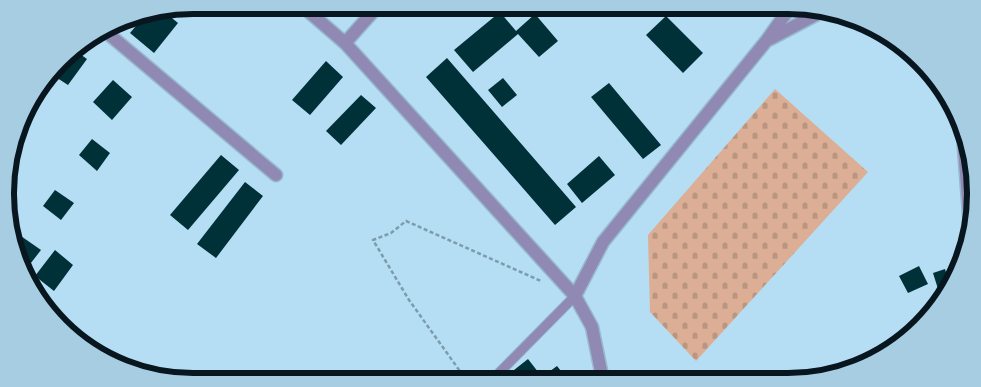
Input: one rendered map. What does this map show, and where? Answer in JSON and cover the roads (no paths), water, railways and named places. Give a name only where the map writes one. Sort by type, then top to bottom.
[{"type":"street","points":[[311,14],[345,43],[575,296],[592,327],[601,373]]},
{"type":"street","points":[[345,43],[371,14]]},
{"type":"street","points":[[575,296],[603,242],[768,40],[786,14]]},
{"type":"street","points":[[768,40],[814,16]]},
{"type":"street","points":[[109,35],[276,174]]},
{"type":"street","points":[[965,167],[967,187]]},
{"type":"lane","points":[[499,373],[575,296]]}]
